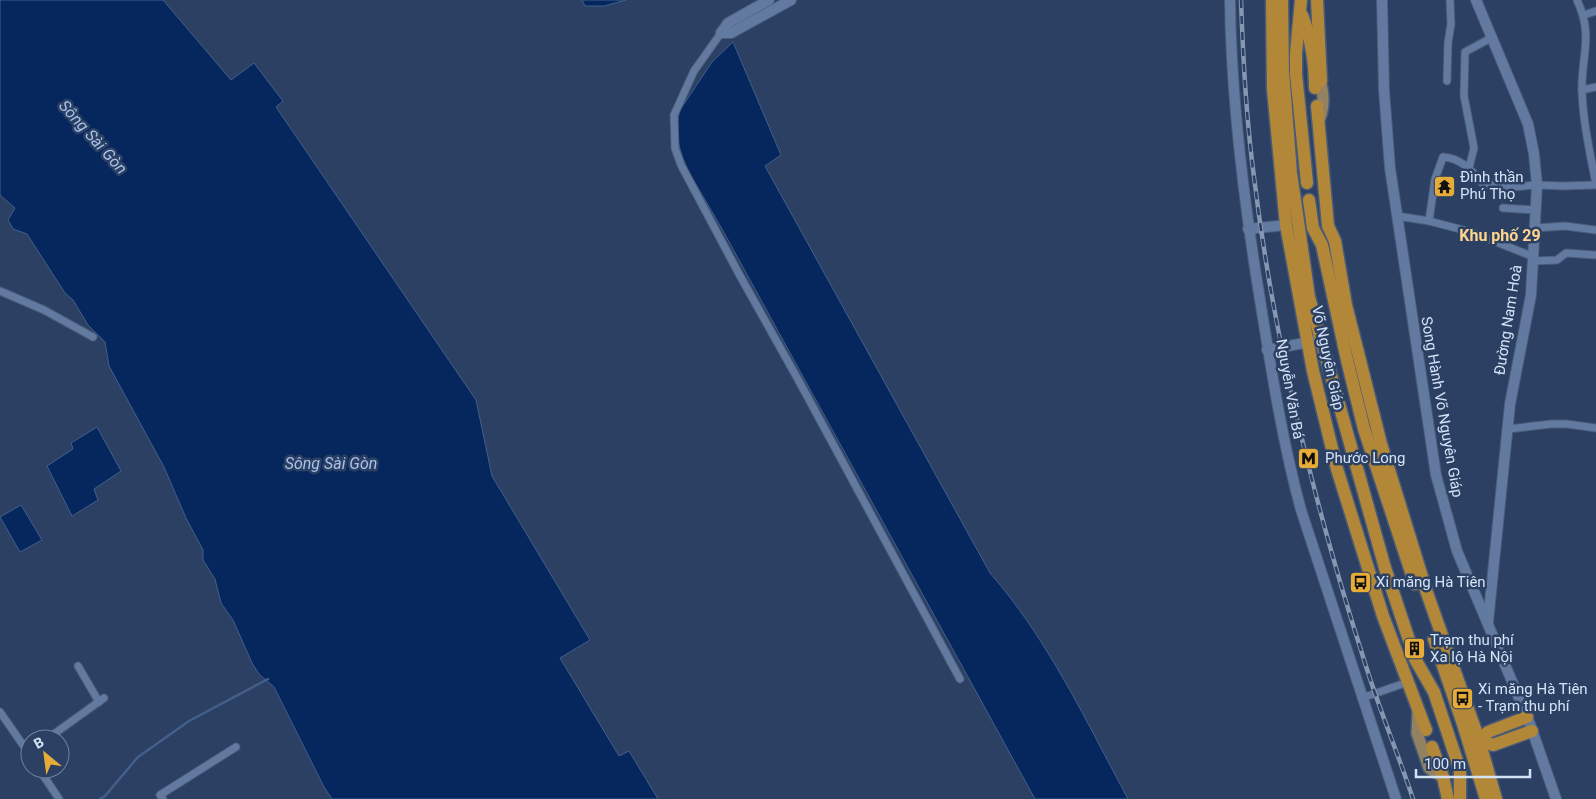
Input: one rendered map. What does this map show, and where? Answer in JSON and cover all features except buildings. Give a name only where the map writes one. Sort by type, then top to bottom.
[{"type":"highway","name":"Võ Nguyên Giáp","points":[[1272,0],[1273,89],[1286,225],[1313,371],[1337,469],[1383,616],[1426,730]]},
{"type":"highway","name":"Võ Nguyên Giáp","points":[[1282,0],[1283,71],[1291,173],[1309,297],[1385,568],[1409,640]]},
{"type":"highway","points":[[1317,0],[1317,80]]},
{"type":"highway","points":[[1301,6],[1307,26],[1317,80]]},
{"type":"highway","points":[[1301,6],[1296,74],[1307,183]]},
{"type":"highway","name":"Võ Nguyên Giáp","points":[[1317,106],[1328,226],[1335,241],[1346,305],[1380,444],[1427,593],[1480,740],[1496,799]]},
{"type":"highway","name":"Võ Nguyên Giáp","points":[[1309,200],[1314,228],[1322,245],[1364,429],[1464,725],[1486,799]]},
{"type":"highway","points":[[1322,245],[1328,226]]},
{"type":"highway","points":[[1296,281],[1309,297]]},
{"type":"highway","points":[[1313,371],[1321,340]]},
{"type":"highway","points":[[1383,616],[1385,568]]},
{"type":"highway","points":[[1416,659],[1434,692],[1460,770],[1459,799]]},
{"type":"highway","points":[[1475,761],[1480,740],[1488,732],[1527,717]]},
{"type":"highway","points":[[1464,725],[1480,740],[1493,745],[1532,731]]},
{"type":"highway","points":[[1432,747],[1443,777],[1448,799]]},
{"type":"highway","points":[[1443,777],[1459,799]]},
{"type":"main road","points":[[721,34],[728,23],[769,0]]},
{"type":"main road","points":[[721,34],[731,33],[791,0]]},
{"type":"main road","name":"Nguyễn Văn Bá","points":[[1230,0],[1232,54],[1248,229],[1267,350],[1292,476],[1301,510],[1396,799]]},
{"type":"main road","name":"Song Hành Võ Nguyên Giáp","points":[[1382,0],[1385,116],[1397,216],[1436,475],[1457,551],[1527,717],[1556,799]]},
{"type":"main road","name":"Đường Nam Hoà","points":[[1476,0],[1528,124],[1534,154],[1537,185],[1531,295],[1510,404],[1488,625]]},
{"type":"main road","name":"Võ Nguyên Giáp","points":[[1317,80],[1323,109],[1318,124]]},
{"type":"main road","points":[[1248,229],[1286,225]]},
{"type":"main road","points":[[1267,350],[1321,340]]},
{"type":"main road","name":"Võ Nguyên Giáp","points":[[1418,709],[1417,733],[1429,768],[1443,777]]},
{"type":"street","points":[[1447,81],[1448,43],[1451,24],[1450,0]]},
{"type":"street","points":[[1429,221],[1435,179],[1444,157],[1460,162],[1469,168],[1483,184],[1514,187],[1596,184],[1585,125],[1582,90],[1587,41],[1584,15],[1577,0]]},
{"type":"street","points":[[1584,15],[1596,11]]},
{"type":"street","points":[[721,34],[694,71],[674,115],[675,148],[681,165],[960,679]]},
{"type":"street","points":[[1469,168],[1474,148],[1464,96],[1465,52],[1491,38]]},
{"type":"street","points":[[1582,90],[1596,87]]},
{"type":"street","points":[[1502,208],[1536,210]]},
{"type":"street","points":[[1397,216],[1429,221],[1471,232],[1533,259],[1557,260],[1566,253],[1596,255]]},
{"type":"street","points":[[1535,228],[1565,226],[1596,230]]},
{"type":"street","points":[[0,291],[44,310],[93,337]]},
{"type":"street","points":[[1508,429],[1551,424],[1596,428]]},
{"type":"street","points":[[61,729],[102,700],[78,666]]},
{"type":"street","points":[[1362,698],[1408,682]]},
{"type":"street","points":[[0,712],[20,740]]},
{"type":"street","points":[[163,799],[160,795],[236,747]]},
{"type":"street","points":[[46,779],[59,799]]},
{"type":"water","name":"Sông Sài Gòn","points":[[0,0],[163,0],[231,80],[254,63],[283,101],[276,107],[476,400],[492,476],[590,640],[560,658],[619,756],[629,751],[658,799],[332,799],[324,787],[274,687],[259,674],[252,663],[233,620],[221,603],[215,579],[203,560],[203,550],[186,518],[164,467],[109,366],[105,342],[88,325],[27,234],[13,229],[8,220],[15,208],[0,195]]},
{"type":"water","points":[[582,0],[626,0],[604,6],[585,6]]},
{"type":"water","points":[[733,42],[781,155],[765,166],[990,573],[1030,625],[1048,653],[1082,711],[1128,799],[1035,799],[726,236],[692,178],[682,156],[677,134],[680,110],[712,62]]},
{"type":"water","points":[[97,427],[121,471],[94,489],[98,500],[72,516],[47,466],[73,449],[71,443]]},
{"type":"water","points":[[21,505],[42,540],[20,552],[0,517]]},
{"type":"waterway","points":[[100,799],[105,796],[138,757],[189,721],[268,679]]},
{"type":"tunnel","points":[[1409,640],[1415,659]]},
{"type":"railway","points":[[1241,0],[1245,89],[1251,155],[1262,239],[1284,362],[1313,483],[1346,603],[1370,680],[1413,799]]},
{"type":"place","name":"Đình thần Phú Thọ","points":[[1444,186]]},
{"type":"place","name":"Phước Long","points":[[1309,458]]},
{"type":"place","name":"Xi măng Hà Tiên","points":[[1360,582]]},
{"type":"place","name":"Trạm thu phí Xa lộ Hà Nội","points":[[1414,649]]},
{"type":"place","name":"Xi măng Hà Tiên - Trạm thu phí","points":[[1462,698]]},
{"type":"district","name":"Khu phố 29","points":[[1500,235]]}]
